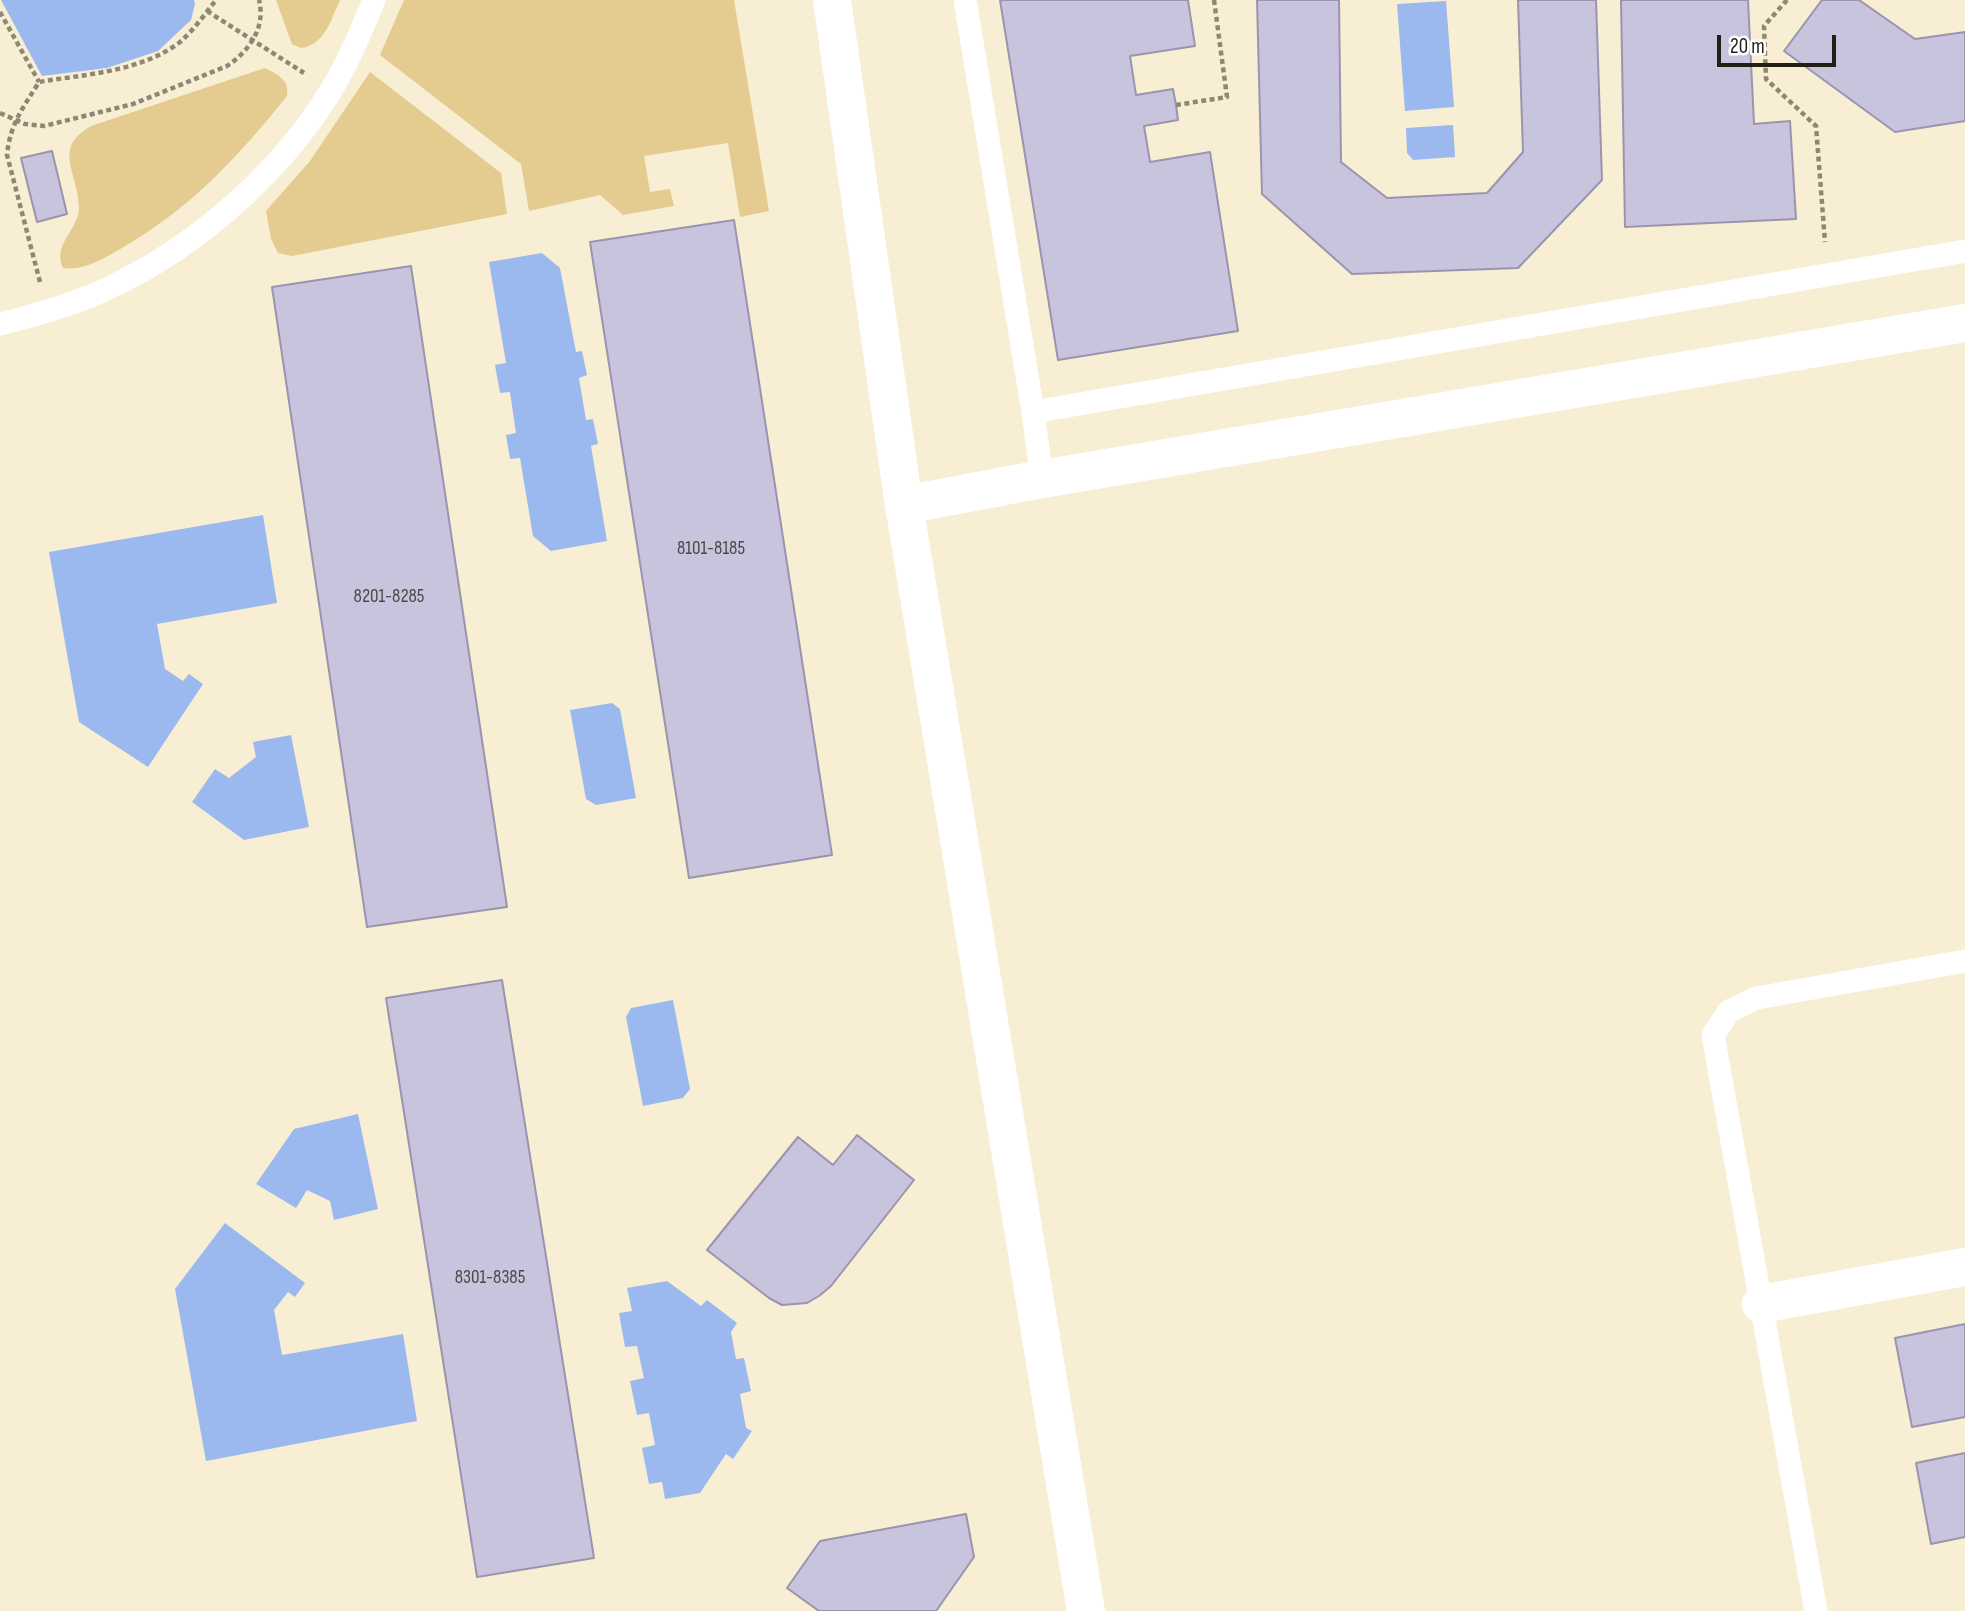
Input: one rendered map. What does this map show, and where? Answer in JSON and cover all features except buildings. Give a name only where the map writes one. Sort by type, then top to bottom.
[{"type":"street","points":[[832,0],[904,505],[1086,1611]]},
{"type":"street","points":[[904,505],[1042,479],[1965,323]]},
{"type":"street","points":[[1761,1304],[1965,1267]]},
{"type":"lane","points":[[0,324],[40,314],[110,287],[176,250],[236,204],[288,150],[331,90],[374,0]]},
{"type":"lane","points":[[965,0],[1042,479]]},
{"type":"lane","points":[[1033,412],[1965,251]]},
{"type":"lane","points":[[1816,1611],[1713,1035],[1729,1011],[1757,998],[1965,961]]},
{"type":"path","points":[[35,271],[7,155],[9,135],[15,120],[39,82],[119,69],[151,59],[180,41],[216,0]]},
{"type":"path","points":[[0,113],[15,120],[44,126],[133,104],[227,66],[239,58],[258,29],[262,11],[259,0]]},
{"type":"path","points":[[1176,105],[1227,97],[1214,0]]},
{"type":"path","points":[[1787,0],[1764,26],[1766,79],[1816,126],[1826,254]]},
{"type":"path","points":[[207,11],[298,70]]},
{"type":"path","points":[[0,12],[39,82]]},
{"type":"shaded area","points":[[276,0],[340,0],[322,37],[301,48],[292,44]]},
{"type":"shaded area","points":[[404,0],[734,0],[769,211],[740,217],[728,143],[644,156],[650,192],[670,189],[674,206],[623,215],[600,195],[529,211],[521,164],[380,55]]},
{"type":"shaded area","points":[[265,68],[285,82],[287,96],[212,180],[170,216],[122,248],[87,266],[63,268],[61,252],[75,224],[79,208],[70,153],[72,144],[79,135],[91,126]]},
{"type":"shaded area","points":[[370,72],[501,173],[507,214],[292,256],[278,253],[271,239],[266,211],[310,161]]},
{"type":"water","points":[[1,0],[194,0],[195,4],[191,20],[158,51],[107,68],[42,76]]},
{"type":"water","points":[[1446,1],[1454,107],[1405,111],[1397,4]]},
{"type":"water","points":[[1453,125],[1455,157],[1413,160],[1407,153],[1406,128]]},
{"type":"water","points":[[542,253],[560,268],[576,352],[582,351],[587,375],[579,378],[586,420],[593,419],[598,444],[591,446],[607,541],[551,551],[533,536],[520,458],[510,459],[506,435],[516,433],[510,392],[500,393],[495,365],[506,363],[489,262]]},
{"type":"water","points":[[263,515],[277,603],[157,624],[165,669],[183,681],[189,674],[203,684],[148,767],[79,722],[49,552]]},
{"type":"water","points":[[612,703],[620,709],[636,798],[596,805],[586,799],[570,710]]},
{"type":"water","points":[[291,735],[309,827],[244,840],[192,802],[215,769],[229,778],[256,757],[253,742]]},
{"type":"water","points":[[673,1000],[690,1089],[683,1098],[643,1106],[626,1017],[631,1008]]},
{"type":"water","points":[[358,1114],[378,1209],[334,1220],[330,1201],[307,1190],[296,1208],[256,1184],[294,1129]]},
{"type":"water","points":[[225,1223],[305,1283],[295,1297],[288,1292],[274,1310],[282,1355],[403,1334],[417,1421],[206,1461],[175,1289]]},
{"type":"water","points":[[667,1281],[701,1306],[707,1300],[737,1323],[731,1332],[736,1359],[744,1358],[751,1391],[740,1394],[746,1428],[752,1431],[733,1459],[726,1454],[700,1493],[665,1499],[662,1482],[649,1484],[642,1448],[655,1445],[649,1413],[637,1415],[630,1381],[644,1378],[637,1346],[625,1347],[619,1313],[632,1311],[627,1288]]}]
